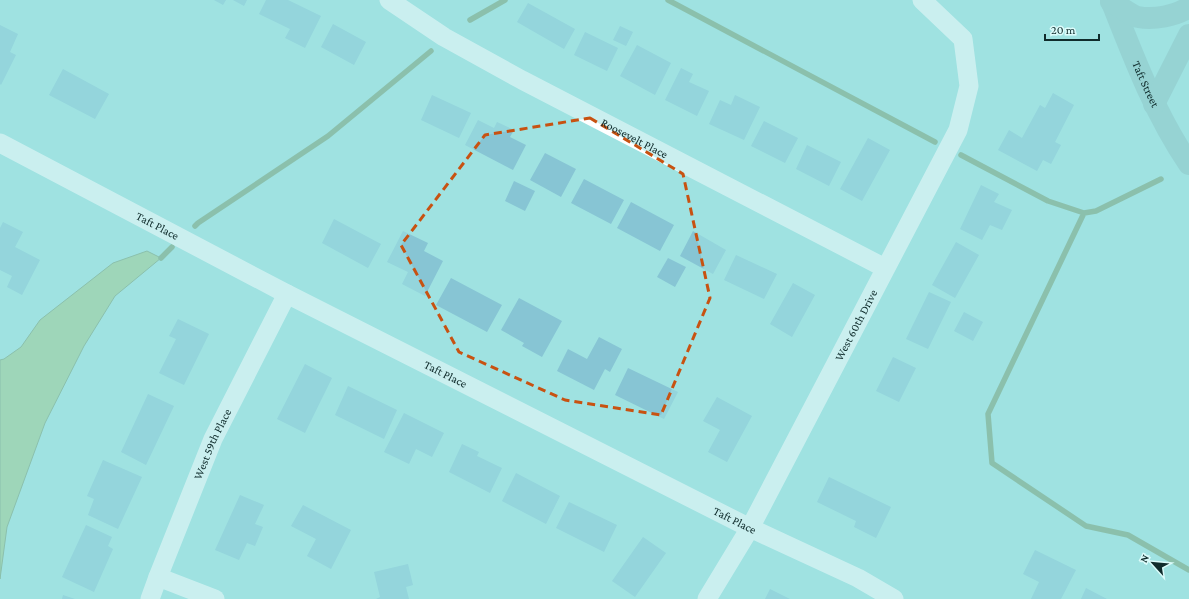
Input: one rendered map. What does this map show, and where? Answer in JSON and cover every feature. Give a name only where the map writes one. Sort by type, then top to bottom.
[{"type":"main road","points":[[1111,1],[1137,17],[1160,18],[1180,13],[1189,7]]},
{"type":"main road","name":"Taft Street","points":[[1111,1],[1154,104],[1178,148],[1189,164]]},
{"type":"main road","points":[[1154,104],[1189,35]]},
{"type":"street","name":"Roosevelt Place","points":[[389,0],[444,37],[522,80],[885,268]]},
{"type":"street","name":"West 60th Drive","points":[[707,599],[750,528],[958,130],[970,86],[964,39],[922,0]]},
{"type":"street","name":"Taft Place","points":[[0,143],[287,294],[750,528],[858,578],[894,599]]},
{"type":"street","name":"West 59th Place","points":[[150,599],[213,439],[287,294]]},
{"type":"street","points":[[158,577],[215,599]]},
{"type":"highlighted area","points":[[590,118],[683,174],[710,298],[661,415],[565,400],[459,352],[401,245],[485,135]]},
{"type":"shaded area","points":[[147,251],[161,258],[115,296],[84,346],[45,423],[7,527],[0,579],[0,360],[4,359],[21,347],[40,320],[113,263]]},
{"type":"building","points":[[214,0],[226,0],[223,5]]},
{"type":"building","points":[[233,0],[247,0],[244,6]]},
{"type":"building","points":[[266,0],[288,0],[321,16],[305,48],[285,38],[290,29],[259,14]]},
{"type":"building","points":[[528,3],[575,29],[564,49],[517,22]]},
{"type":"building","points":[[333,24],[366,42],[354,65],[321,47]]},
{"type":"building","points":[[0,25],[18,34],[10,52],[16,55],[1,85],[0,84]]},
{"type":"building","points":[[620,26],[633,32],[626,46],[613,40]]},
{"type":"building","points":[[585,32],[618,48],[607,71],[574,55]]},
{"type":"building","points":[[637,45],[671,63],[655,95],[620,76]]},
{"type":"building","points":[[681,68],[693,74],[689,82],[709,91],[697,116],[665,100]]},
{"type":"building","points":[[63,69],[109,94],[95,119],[49,95]]},
{"type":"building","points":[[1053,93],[1074,105],[1055,142],[1061,145],[1051,164],[1043,160],[1037,171],[998,150],[1009,130],[1022,138],[1040,105],[1045,108]]},
{"type":"building","points":[[432,95],[471,113],[459,138],[421,120]]},
{"type":"building","points":[[735,95],[760,107],[744,140],[709,124],[720,100],[731,105]]},
{"type":"building","points":[[478,120],[494,128],[497,122],[514,130],[510,137],[526,145],[513,170],[465,145]]},
{"type":"building","points":[[764,121],[798,138],[785,163],[751,146]]},
{"type":"building","points":[[868,138],[890,150],[862,201],[840,189]]},
{"type":"building","points":[[807,145],[841,162],[829,186],[796,169]]},
{"type":"building","points":[[545,153],[576,169],[561,197],[530,180]]},
{"type":"building","points":[[584,179],[624,200],[611,224],[571,203]]},
{"type":"building","points":[[514,181],[535,191],[525,211],[505,201]]},
{"type":"building","points":[[981,185],[999,194],[994,202],[1012,210],[1002,230],[990,225],[982,240],[960,229]]},
{"type":"building","points":[[631,202],[674,225],[660,251],[617,228]]},
{"type":"building","points":[[334,219],[381,244],[368,268],[322,243]]},
{"type":"building","points":[[3,222],[23,232],[15,247],[40,260],[22,295],[7,287],[12,276],[0,270],[0,228]]},
{"type":"building","points":[[403,231],[428,243],[424,251],[443,261],[425,296],[402,284],[408,272],[387,262]]},
{"type":"building","points":[[693,231],[726,250],[713,274],[680,256]]},
{"type":"building","points":[[956,242],[979,255],[955,298],[932,285]]},
{"type":"building","points":[[736,255],[777,274],[764,299],[724,280]]},
{"type":"building","points":[[668,258],[686,267],[675,287],[657,277]]},
{"type":"building","points":[[451,278],[502,305],[487,332],[436,305]]},
{"type":"building","points":[[793,283],[815,295],[792,337],[770,324]]},
{"type":"building","points":[[929,292],[951,302],[928,349],[906,339]]},
{"type":"building","points":[[519,298],[562,321],[542,357],[522,346],[524,343],[501,330]]},
{"type":"building","points":[[964,312],[983,322],[973,341],[954,331]]},
{"type":"building","points":[[178,319],[209,334],[184,385],[159,373],[176,339],[169,336]]},
{"type":"building","points":[[599,337],[622,349],[610,372],[605,369],[594,390],[557,371],[568,349],[587,359]]},
{"type":"building","points":[[893,357],[916,368],[899,402],[876,391]]},
{"type":"building","points":[[305,364],[332,378],[305,433],[277,419]]},
{"type":"building","points":[[628,368],[678,392],[664,419],[615,395]]},
{"type":"building","points":[[348,386],[397,410],[384,439],[335,415]]},
{"type":"building","points":[[148,394],[174,406],[146,465],[121,452]]},
{"type":"building","points":[[717,397],[752,416],[727,462],[708,452],[720,430],[703,421]]},
{"type":"building","points":[[404,413],[444,433],[432,457],[416,449],[409,464],[384,452]]},
{"type":"building","points":[[462,444],[479,452],[477,456],[502,468],[490,493],[449,472]]},
{"type":"building","points":[[103,460],[142,477],[118,529],[88,515],[94,499],[87,496]]},
{"type":"building","points":[[516,473],[560,496],[546,524],[502,501]]},
{"type":"building","points":[[829,477],[891,507],[876,538],[854,527],[856,521],[817,502]]},
{"type":"building","points":[[240,495],[264,505],[255,524],[263,527],[255,546],[247,543],[239,560],[215,550]]},
{"type":"building","points":[[569,502],[617,525],[604,552],[556,528]]},
{"type":"building","points":[[303,505],[351,530],[331,569],[307,556],[316,539],[291,526]]},
{"type":"building","points":[[86,525],[112,537],[108,546],[113,549],[94,592],[62,577]]},
{"type":"building","points":[[643,537],[666,553],[635,597],[612,581]]},
{"type":"building","points":[[1035,550],[1076,570],[1061,599],[1031,599],[1039,582],[1023,574]]},
{"type":"building","points":[[408,564],[413,585],[406,587],[409,599],[376,599],[380,597],[374,572]]},
{"type":"building","points":[[1086,588],[1107,599],[1081,599]]},
{"type":"building","points":[[770,589],[790,599],[765,599]]},
{"type":"building","points":[[63,595],[75,599],[62,599]]},
{"type":"waterway","points":[[470,20],[505,0]]},
{"type":"waterway","points":[[668,0],[935,142]]},
{"type":"waterway","points":[[195,226],[328,136],[431,51]]},
{"type":"waterway","points":[[961,155],[1048,201],[1084,213],[1096,211],[1161,179]]},
{"type":"waterway","points":[[1084,213],[988,414],[992,463],[1086,526],[1128,535],[1189,570]]},
{"type":"waterway","points":[[161,258],[172,247]]}]
